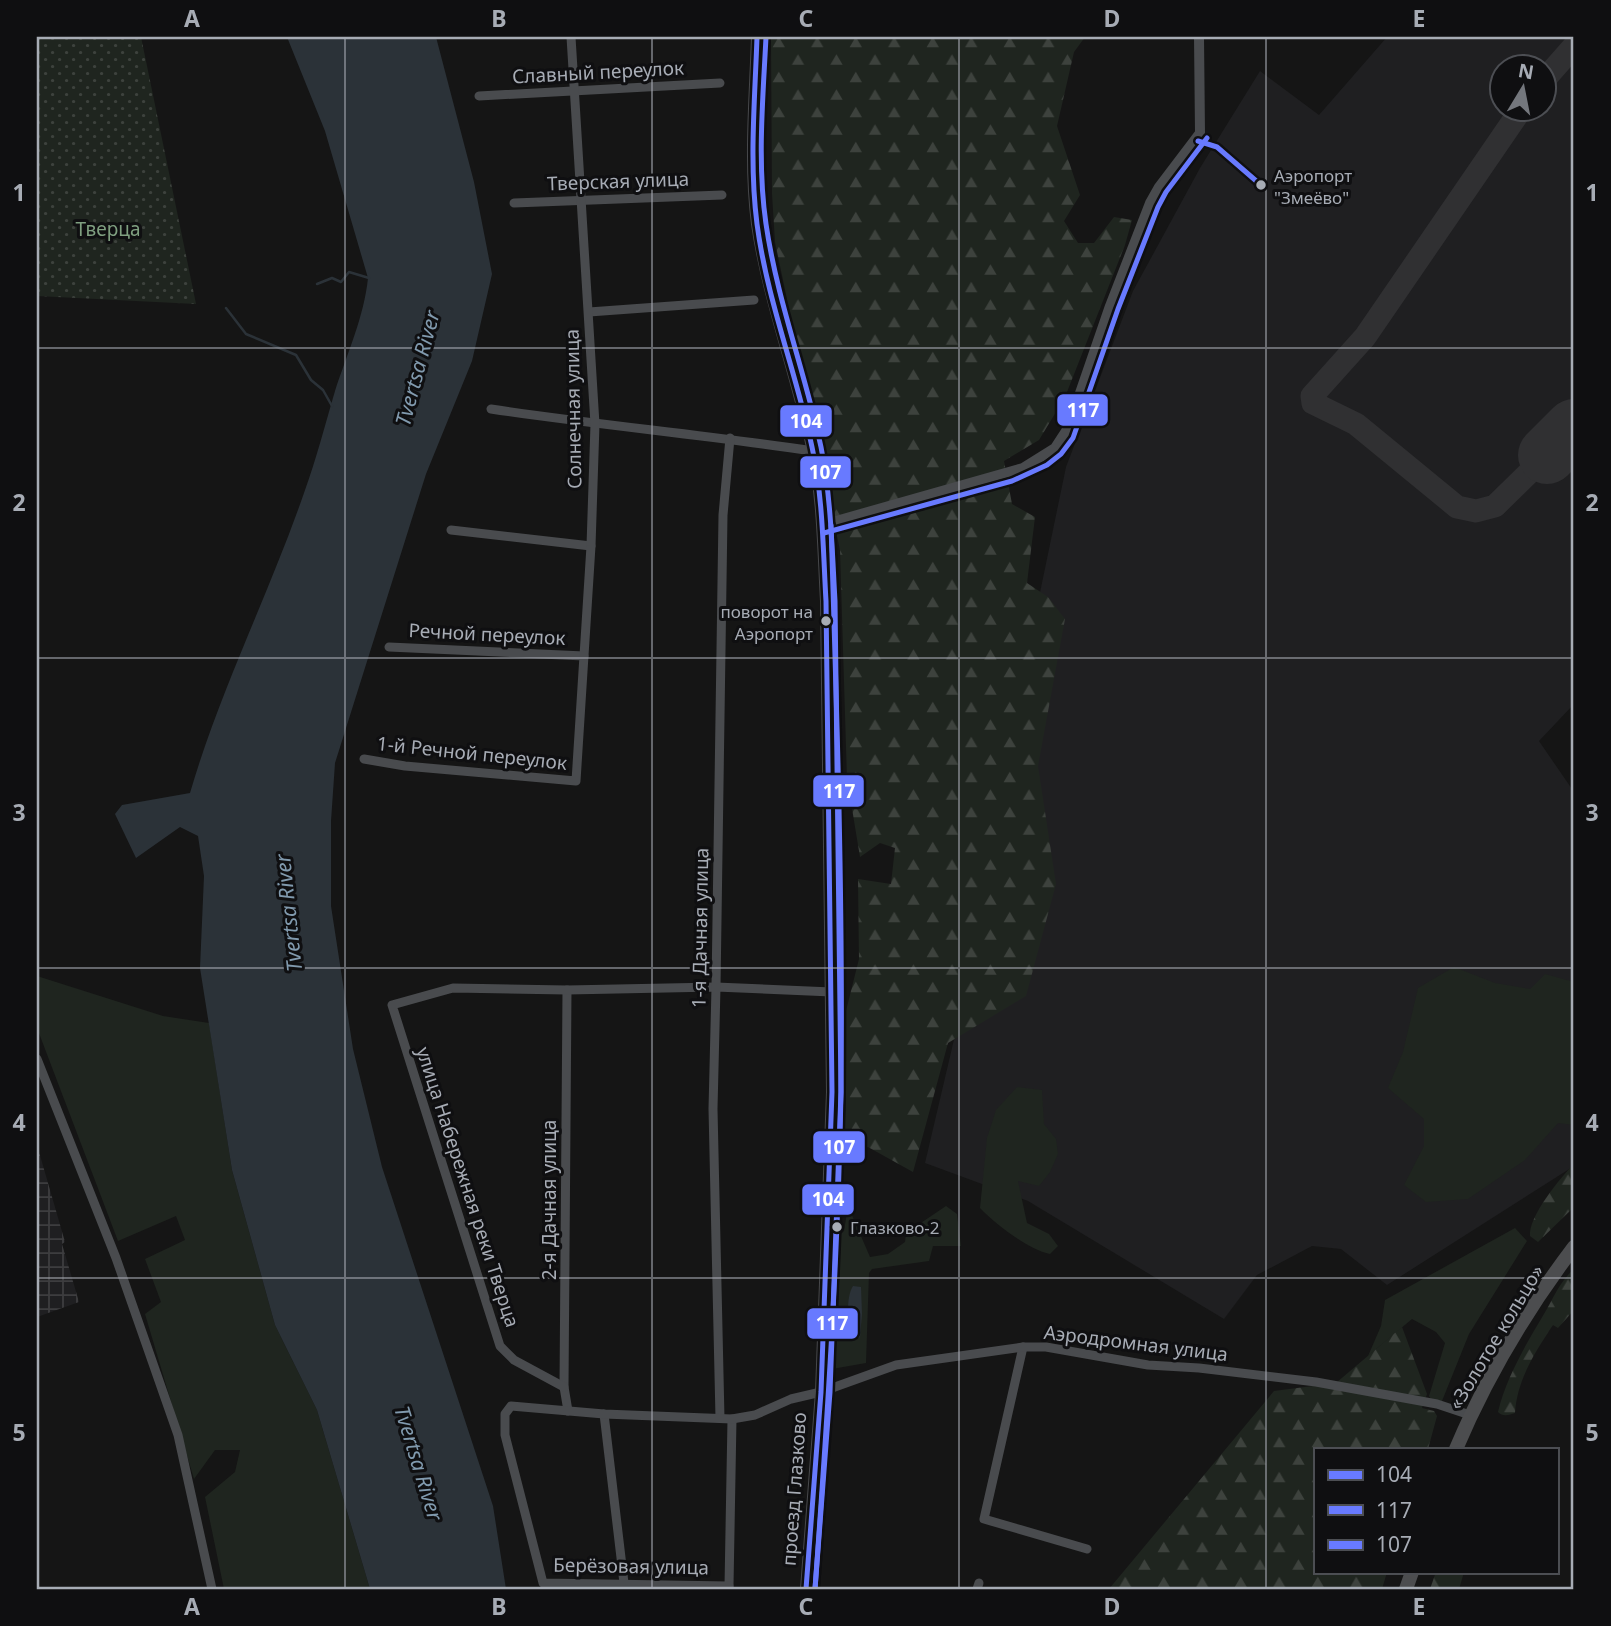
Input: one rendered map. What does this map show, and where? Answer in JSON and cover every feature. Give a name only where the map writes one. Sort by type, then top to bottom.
[{"type":"main road","name":"проезд Глазково","points":[[757,37],[753,162],[757,224],[813,451],[822,525],[829,726],[832,1092],[821,1392],[806,1589]]},
{"type":"main road","name":"«Золотое кольцо»","points":[[1455,1448],[1470,1415],[1521,1327],[1574,1247]]},
{"type":"street","name":"Солнечная улица","points":[[571,37],[579,201],[595,424],[591,546],[576,781]]},
{"type":"street","points":[[822,525],[1016,471],[1042,458],[1061,441],[1150,203],[1158,187],[1199,133],[1199,37]]},
{"type":"street","name":"Славный переулок","points":[[479,96],[720,83]]},
{"type":"street","name":"Тверская улица","points":[[514,203],[722,195]]},
{"type":"street","points":[[589,312],[754,300]]},
{"type":"street","points":[[491,410],[730,438],[813,451]]},
{"type":"street","name":"1-я Дачная улица","points":[[720,1418],[713,1109],[723,515],[730,438]]},
{"type":"street","points":[[451,530],[591,546]]},
{"type":"street","name":"Речной переулок","points":[[389,647],[584,656]]},
{"type":"street","name":"1-й Речной переулок","points":[[364,759],[405,766],[576,781]]},
{"type":"street","points":[[567,990],[716,987],[832,992]]},
{"type":"street","name":"улица Набережная реки Тверца","points":[[564,1387],[513,1360],[500,1346],[393,1005],[453,988],[567,990]]},
{"type":"street","name":"2-я Дачная улица","points":[[567,990],[564,1387],[568,1410]]},
{"type":"street","points":[[37,1059],[116,1258],[178,1435],[212,1589]]},
{"type":"street","points":[[1023,1347],[984,1518],[1087,1549]]},
{"type":"street","name":"Аэродромная улица","points":[[510,1406],[604,1414],[732,1419],[755,1415],[791,1399],[821,1392],[896,1365],[1023,1347],[1046,1347],[1148,1365],[1199,1368],[1316,1382],[1437,1404],[1470,1415]]},
{"type":"street","name":"Берёзовая улица","points":[[510,1406],[505,1414],[505,1435],[544,1586],[624,1583],[729,1588]]},
{"type":"street","points":[[604,1414],[624,1583]]},
{"type":"street","points":[[729,1588],[732,1419]]},
{"type":"shaded area","points":[[1387,37],[1574,37],[1574,704],[1539,741],[1574,792],[1574,1166],[1387,1285],[1341,1249],[1312,1246],[1257,1275],[1224,1319],[1028,1201],[925,1163],[971,967],[1026,660],[1066,467],[1133,291],[1200,168],[1260,71],[1319,115]]},
{"type":"shaded area","points":[[37,1145],[79,1302],[37,1317]]},
{"type":"green space","name":"Тверца","points":[[37,37],[141,37],[196,304],[37,296]]},
{"type":"green space","points":[[771,37],[1085,37],[1074,52],[1057,126],[1080,195],[1064,221],[1078,243],[1094,243],[1114,217],[1132,220],[1125,245],[1065,397],[1039,440],[1004,461],[1012,504],[1035,517],[1027,583],[1048,597],[1065,619],[1038,766],[1056,884],[1026,996],[948,1043],[913,1172],[868,1147],[837,1158],[841,1031],[859,959],[858,879],[891,884],[895,848],[880,843],[860,857],[847,778],[840,550],[775,242]]},
{"type":"green space","points":[[1454,967],[1495,983],[1530,989],[1545,974],[1574,982],[1574,1125],[1558,1123],[1525,1160],[1468,1199],[1426,1202],[1404,1185],[1424,1146],[1424,1119],[1388,1088],[1403,1052],[1418,988]]},
{"type":"green space","points":[[37,976],[163,1016],[209,1023],[232,1170],[275,1325],[317,1410],[370,1589],[224,1589],[205,1497],[235,1472],[240,1450],[215,1450],[194,1479],[145,1314],[161,1302],[145,1259],[185,1240],[176,1216],[118,1241],[37,1028]]},
{"type":"green space","points":[[1017,1087],[1042,1090],[1044,1124],[1056,1139],[1058,1154],[1050,1172],[1039,1186],[1018,1181],[1027,1223],[1049,1234],[1058,1246],[1050,1254],[1013,1236],[980,1208],[987,1138],[996,1110]]},
{"type":"green space","points":[[1574,1164],[1574,1207],[1538,1242],[1530,1236],[1534,1219],[1553,1188]]},
{"type":"green space","points":[[848,1206],[870,1257],[888,1254],[905,1242],[906,1233],[946,1206],[957,1214],[961,1246],[933,1246],[929,1261],[872,1269],[869,1273],[866,1363],[832,1369],[837,1238],[844,1231]]},
{"type":"green space","points":[[1515,1228],[1527,1241],[1469,1334],[1442,1401],[1433,1403],[1429,1396],[1445,1343],[1436,1332],[1412,1319],[1368,1356],[1381,1326],[1385,1300]]},
{"type":"green space","points":[[1574,1269],[1574,1310],[1558,1328],[1553,1325],[1534,1356],[1519,1389],[1515,1413],[1500,1414],[1498,1412],[1502,1399],[1517,1362],[1557,1290]]},
{"type":"green space","points":[[1402,1327],[1427,1394],[1422,1408],[1434,1411],[1437,1416],[1428,1448],[1314,1448],[1314,1574],[1386,1574],[1382,1589],[1109,1589],[1274,1391],[1336,1383]]},
{"type":"green space","points":[[1435,1574],[1463,1574],[1459,1589],[1430,1589]]},
{"type":"water","name":"Tvertsa River","points":[[287,37],[436,37],[474,182],[492,274],[472,361],[426,474],[335,763],[331,821],[331,906],[353,1049],[382,1167],[493,1506],[506,1589],[370,1589],[317,1410],[275,1325],[232,1170],[200,968],[204,876],[198,836],[180,827],[136,858],[115,814],[122,805],[190,793],[230,679],[304,493],[363,307],[368,278],[325,131]]},
{"type":"water","points":[[853,1286],[861,1287],[862,1314],[860,1337],[854,1340],[850,1337],[848,1311]]},
{"type":"waterway","points":[[317,284],[332,278],[341,282],[349,272],[369,278]]},
{"type":"waterway","points":[[226,308],[246,334],[296,355],[311,380],[323,390],[332,406]]},
{"type":"taxiway","points":[[1558,64],[1574,46]]},
{"type":"taxiway","points":[[1512,122],[1365,337],[1312,396],[1313,403],[1356,424],[1457,507],[1476,511],[1495,506],[1547,455]]},
{"type":"runway","points":[[1547,455],[1574,428]]},
{"type":"transit line","name":"104","points":[[757,37],[753,154],[757,224],[768,280],[816,466],[826,601],[832,1092],[821,1392],[806,1589]]},
{"type":"transit line","name":"107","points":[[766,37],[761,154],[763,201],[777,280],[821,447],[829,504],[835,601],[841,1092],[830,1392],[815,1589]]},
{"type":"transit line","name":"117","points":[[824,533],[1012,481],[1047,465],[1061,454],[1073,438],[1118,309],[1158,207],[1166,192],[1207,138]]},
{"type":"transit line","name":"117","points":[[1198,141],[1217,147],[1262,186]]},
{"type":"transit line","name":"117","points":[[815,1589],[831,1341],[841,1092],[840,879],[831,525]]},
{"type":"place","name":"Аэропорт \"Змеёво\"","points":[[1261,185]]},
{"type":"place","name":"поворот на Аэропорт","points":[[826,621]]},
{"type":"place","name":"Глазково-2","points":[[837,1227]]}]
